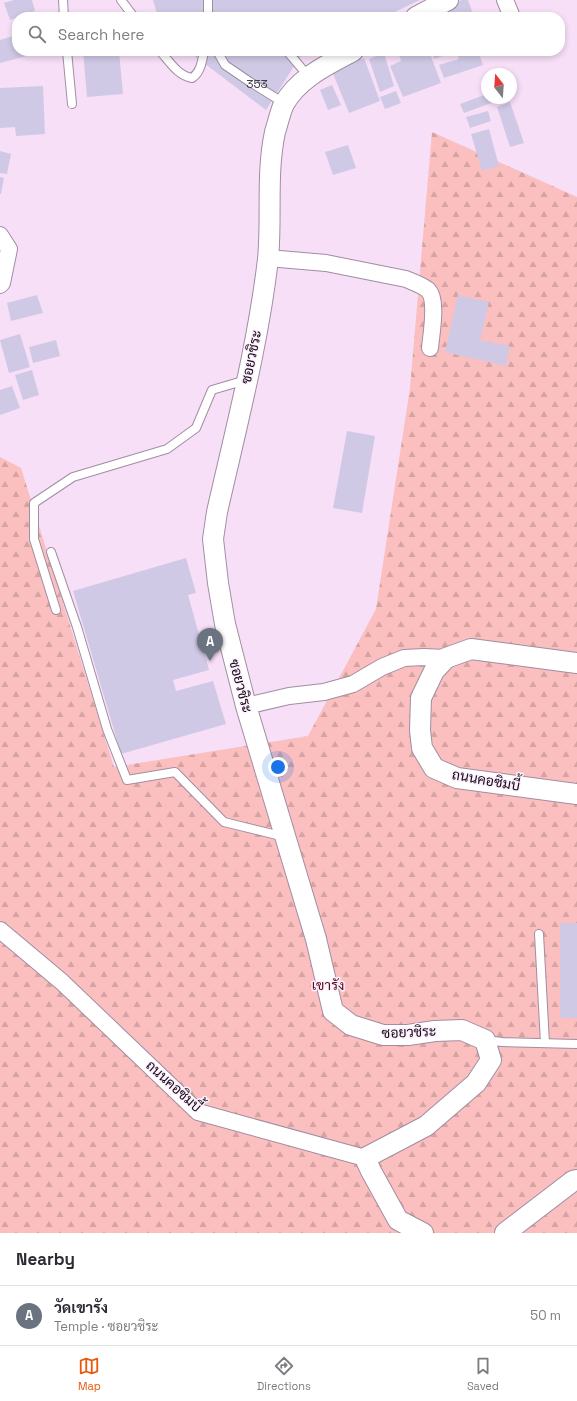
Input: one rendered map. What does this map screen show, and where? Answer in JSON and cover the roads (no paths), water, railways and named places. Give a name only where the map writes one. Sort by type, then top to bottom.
[{"type":"street","points":[[425,12],[448,0]]},
{"type":"street","points":[[505,0],[510,12]]},
{"type":"street","name":"ซอยวชิระ","points":[[344,56],[309,77],[294,89],[284,104],[280,114],[271,151],[268,258],[256,339],[217,512],[213,539],[218,583],[225,624],[246,706],[316,939],[333,1011],[351,1025],[383,1035],[408,1035],[434,1031],[462,1030],[485,1040]]},
{"type":"street","points":[[0,235],[9,249],[2,283],[0,285]]},
{"type":"street","points":[[268,258],[326,263],[406,279],[416,283],[429,291],[433,304],[430,348]]},
{"type":"street","name":"ถนนคอซิมบี้","points":[[577,663],[471,649],[446,658],[434,671],[421,698],[420,730],[422,748],[434,768],[457,778],[577,794]]},
{"type":"street","points":[[246,706],[289,696],[324,692],[353,684],[382,667],[404,658],[446,658]]},
{"type":"street","name":"ถนนคอซิมบี้","points":[[0,930],[62,982],[198,1112],[365,1158]]},
{"type":"street","points":[[423,1233],[398,1220],[365,1158],[426,1126],[476,1082],[491,1060],[485,1040]]},
{"type":"street","points":[[505,1233],[573,1181],[577,1180]]},
{"type":"lane","points":[[63,0],[64,12]]},
{"type":"lane","points":[[121,0],[130,12]]},
{"type":"lane","points":[[208,0],[208,12]]},
{"type":"lane","points":[[67,56],[72,104]]},
{"type":"lane","points":[[164,56],[179,73],[192,78],[197,75],[200,69],[203,56]]},
{"type":"lane","points":[[220,56],[225,65],[284,104]]},
{"type":"lane","points":[[291,56],[309,77]]},
{"type":"lane","points":[[56,610],[34,538],[34,503],[73,477],[167,449],[196,428],[212,390],[247,379]]},
{"type":"lane","points":[[52,552],[77,627],[107,729],[127,780],[175,772],[224,822],[286,837]]},
{"type":"lane","points":[[539,934],[544,1043]]},
{"type":"lane","points":[[485,1040],[502,1042],[577,1044]]},
{"type":"place","name":"วัดเขารัง","points":[[210,661]]},
{"type":"park label","name":"เขารัง","points":[[328,985]]}]
